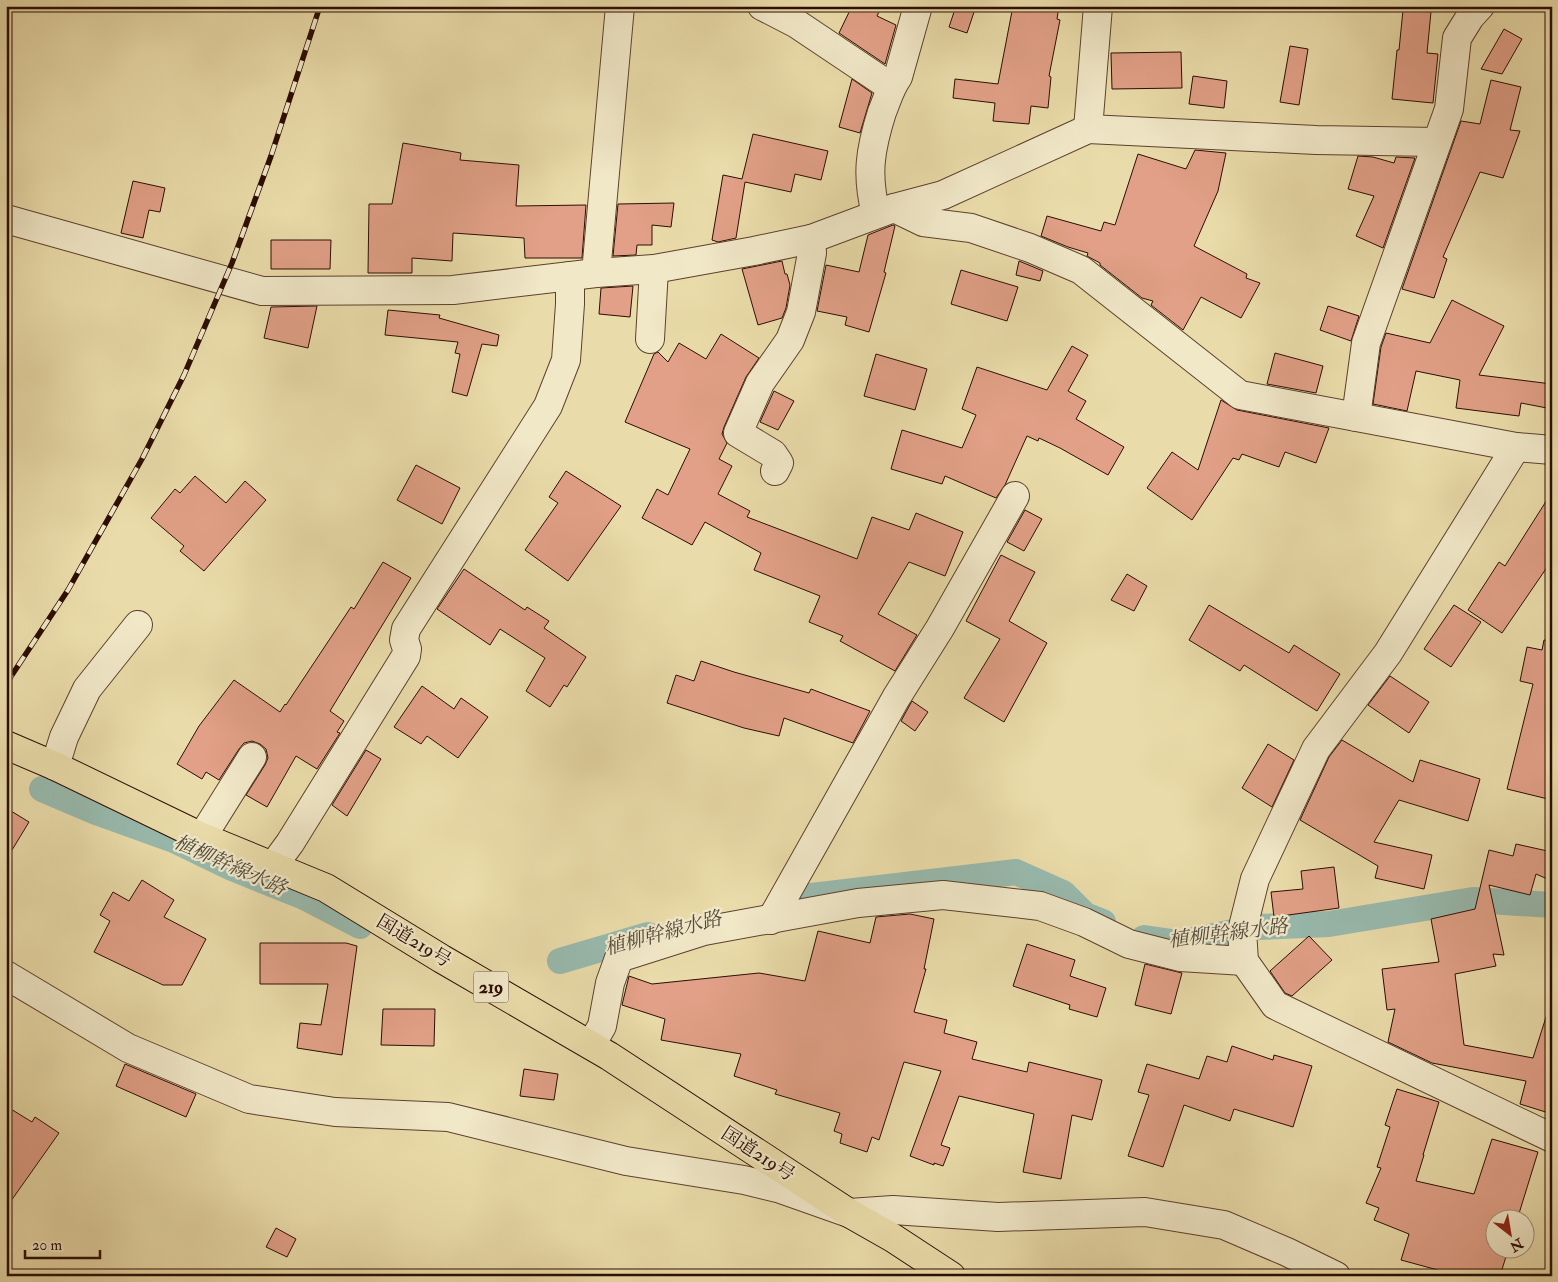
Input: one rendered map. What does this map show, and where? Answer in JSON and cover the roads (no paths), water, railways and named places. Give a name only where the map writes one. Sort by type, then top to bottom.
[{"type":"highway","name":"国道219号","points":[[6,745],[55,766],[202,837],[326,888],[442,959],[591,1046],[849,1213],[893,1238],[951,1276]]},
{"type":"street","points":[[273,866],[290,843],[406,656],[407,649],[404,640],[406,629],[548,406],[566,360],[570,304],[583,275],[620,6]]},
{"type":"street","points":[[762,6],[797,24],[891,87]]},
{"type":"street","points":[[918,6],[898,77],[891,87],[873,141],[869,170],[871,196],[885,211],[923,222],[971,228],[1030,248],[1081,270],[1240,395],[1516,447],[1552,450]]},
{"type":"street","points":[[1088,129],[1098,6]]},
{"type":"street","points":[[1356,417],[1366,343],[1449,109],[1457,38],[1470,17],[1480,6]]},
{"type":"street","points":[[6,219],[262,291],[452,290],[654,269],[754,252],[811,239],[885,211],[943,195],[1088,129],[1316,140],[1437,142]]},
{"type":"street","points":[[775,471],[779,463],[773,454],[738,432],[760,383],[790,340],[801,312],[812,253],[811,239]]},
{"type":"street","points":[[650,340],[654,269]]},
{"type":"street","points":[[1516,447],[1388,654],[1316,749],[1255,879],[1242,931],[1244,961],[1275,1005],[1552,1138]]},
{"type":"street","points":[[771,920],[896,698],[940,628],[1015,496]]},
{"type":"street","points":[[55,766],[64,736],[87,689],[138,625]]},
{"type":"street","points":[[202,837],[252,757]]},
{"type":"street","points":[[591,1046],[602,1026],[610,983],[620,958],[704,931],[858,903],[944,895],[1040,906],[1084,922],[1128,944],[1180,957],[1244,961]]},
{"type":"street","points":[[6,975],[128,1048],[249,1099],[335,1112],[448,1117],[626,1161],[744,1180],[781,1189],[849,1213],[893,1210],[998,1217],[1145,1212],[1224,1225],[1287,1252],[1336,1276]]},
{"type":"waterway","name":"植柳幹線水路","points":[[42,789],[96,812],[174,840],[232,868],[304,897],[360,926]]},
{"type":"waterway","name":"植柳幹線水路","points":[[803,897],[1016,872],[1063,893],[1085,915],[1103,922]]},
{"type":"waterway","name":"植柳幹線水路","points":[[1144,938],[1179,943],[1258,927],[1329,924],[1473,900],[1552,905]]},
{"type":"waterway","name":"植柳幹線水路","points":[[560,961],[648,935]]},
{"type":"railway","points":[[6,684],[68,590],[142,459],[184,375],[232,263],[271,156],[320,6]]}]
